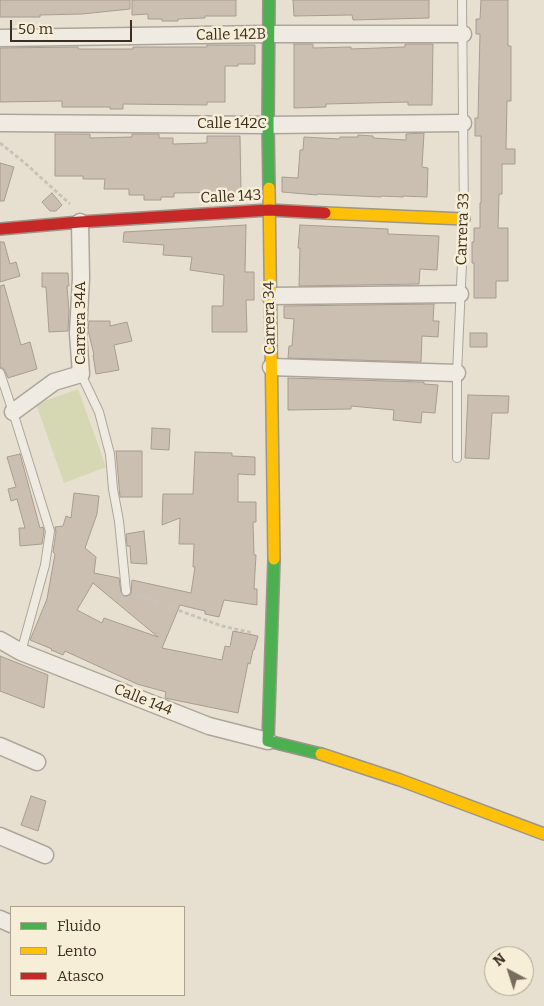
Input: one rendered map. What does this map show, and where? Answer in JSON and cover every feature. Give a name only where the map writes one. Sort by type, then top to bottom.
[{"type":"street","name":"Carrera 34","points":[[268,0],[274,552],[268,741]]},
{"type":"street","name":"Calle 142B","points":[[0,38],[268,34],[463,34]]},
{"type":"street","name":"Calle 142C","points":[[0,123],[268,125],[463,123]]},
{"type":"street","name":"Calle 143","points":[[0,229],[269,210],[464,218]]},
{"type":"street","name":"Carrera 34A","points":[[80,222],[81,278],[78,333],[81,374]]},
{"type":"street","points":[[270,296],[460,294]]},
{"type":"street","points":[[271,368],[457,373]]},
{"type":"street","points":[[13,412],[54,382],[81,374]]},
{"type":"street","points":[[0,640],[22,652]]},
{"type":"street","name":"Calle 144","points":[[22,652],[210,726],[268,741]]},
{"type":"street","points":[[268,741],[330,756],[392,777],[544,834]]},
{"type":"street","points":[[0,746],[37,762]]},
{"type":"street","points":[[0,836],[45,855]]},
{"type":"lane","name":"Carrera 33","points":[[456,458],[457,373],[464,218],[462,0]]},
{"type":"lane","points":[[0,373],[50,531],[45,565],[22,652]]},
{"type":"lane","name":"Carrera 34A","points":[[81,374],[100,412],[110,454],[112,489],[119,521],[126,591]]},
{"type":"path","points":[[0,143],[71,205],[80,222]]},
{"type":"path","points":[[126,591],[222,626],[271,636]]},
{"type":"green space","points":[[78,389],[106,467],[64,483],[36,404]]},
{"type":"building","points":[[0,0],[130,0],[130,9],[82,14],[40,15],[40,17],[0,17]]},
{"type":"building","points":[[132,0],[236,0],[236,16],[205,16],[205,18],[178,19],[178,21],[148,19],[148,14],[132,15]]},
{"type":"building","points":[[293,0],[429,0],[429,18],[353,20],[352,15],[294,16]]},
{"type":"building","points":[[481,0],[508,0],[508,46],[511,46],[511,101],[507,101],[506,149],[515,149],[515,164],[502,164],[502,194],[499,194],[498,228],[508,228],[508,281],[496,281],[496,298],[474,298],[474,263],[472,263],[474,228],[480,228],[481,203],[481,136],[475,136],[475,118],[478,118],[480,34],[476,34],[476,19],[480,19]]},
{"type":"building","points":[[294,44],[313,44],[313,48],[351,47],[351,49],[405,47],[405,44],[433,44],[432,105],[408,105],[408,102],[326,104],[326,107],[294,108]]},
{"type":"building","points":[[207,45],[255,45],[255,64],[225,66],[225,102],[207,102],[207,105],[123,104],[123,109],[110,109],[110,107],[62,107],[62,101],[0,102],[0,48],[78,47],[78,49],[133,49],[133,47],[207,47]]},
{"type":"building","points":[[424,133],[422,167],[428,168],[427,197],[317,195],[282,192],[282,177],[298,178],[300,150],[303,150],[304,137],[339,139],[340,137],[358,137],[358,135],[406,140],[406,134]]},
{"type":"building","points":[[55,134],[90,134],[90,138],[132,137],[132,134],[159,134],[159,138],[173,138],[173,144],[207,143],[207,136],[240,136],[241,192],[174,193],[174,197],[161,197],[161,200],[144,200],[144,195],[129,195],[129,189],[104,189],[105,179],[83,179],[83,176],[55,176]]},
{"type":"building","points":[[0,163],[14,167],[4,201],[0,201]]},
{"type":"building","points":[[52,193],[62,205],[56,211],[50,211],[42,202]]},
{"type":"building","points":[[246,225],[245,272],[254,272],[254,300],[246,300],[247,332],[212,332],[212,306],[223,306],[224,275],[190,270],[192,257],[163,255],[164,245],[123,242],[124,232]]},
{"type":"building","points":[[300,225],[388,229],[388,234],[439,236],[437,270],[420,269],[419,284],[299,286],[300,248],[298,248]]},
{"type":"building","points":[[0,242],[4,242],[10,264],[16,262],[20,276],[0,282]]},
{"type":"building","points":[[42,273],[68,273],[68,331],[49,332],[46,287],[42,287]]},
{"type":"building","points":[[4,285],[21,345],[30,342],[37,369],[8,378],[4,369],[0,367],[0,286]]},
{"type":"building","points":[[434,304],[433,321],[439,321],[438,337],[422,336],[421,362],[288,358],[289,346],[292,346],[294,319],[284,318],[284,306]]},
{"type":"building","points":[[89,321],[110,321],[110,326],[127,322],[132,341],[114,345],[119,370],[96,374],[88,330]]},
{"type":"building","points":[[470,333],[487,333],[487,347],[470,347]]},
{"type":"building","points":[[288,378],[424,382],[424,384],[438,385],[435,413],[422,412],[421,423],[393,420],[394,410],[351,406],[351,409],[288,410]]},
{"type":"building","points":[[468,395],[509,396],[508,413],[492,413],[489,459],[465,458]]},
{"type":"building","points":[[152,428],[170,429],[169,450],[151,449]]},
{"type":"building","points":[[116,451],[142,451],[142,497],[120,497]]},
{"type":"building","points":[[195,452],[232,453],[232,456],[255,457],[255,475],[238,474],[238,502],[256,502],[256,522],[253,522],[254,555],[256,555],[254,589],[257,589],[257,605],[224,600],[219,617],[205,614],[205,611],[180,605],[162,648],[222,660],[225,646],[230,647],[233,631],[258,636],[250,664],[248,663],[238,713],[165,698],[166,692],[137,684],[65,651],[63,655],[30,640],[47,599],[55,554],[53,552],[55,527],[63,526],[66,516],[71,518],[74,493],[99,496],[97,514],[85,548],[96,557],[94,573],[119,578],[121,592],[124,596],[131,594],[132,580],[191,593],[195,567],[193,567],[194,544],[179,544],[180,518],[162,525],[163,494],[193,494]],"holes":[[[93,583],[158,637],[104,618],[102,623],[77,610]]]},
{"type":"building","points":[[20,454],[40,528],[43,527],[44,531],[42,544],[20,546],[19,528],[25,528],[17,499],[11,501],[8,489],[16,487],[7,457]]},
{"type":"building","points":[[144,531],[147,564],[131,563],[130,546],[127,546],[126,534]]},
{"type":"building","points":[[0,656],[48,675],[44,708],[0,691]]},
{"type":"building","points":[[31,796],[46,801],[38,831],[21,825]]},
{"type":"traffic: fast","points":[[269,0],[269,188]]},
{"type":"traffic: fast","points":[[274,559],[268,741],[321,754]]},
{"type":"traffic: slow","points":[[269,188],[274,559]]},
{"type":"traffic: slow","points":[[325,213],[464,219]]},
{"type":"traffic: slow","points":[[321,754],[400,780],[544,834]]},
{"type":"traffic: jam","points":[[0,229],[269,210],[325,213]]}]
